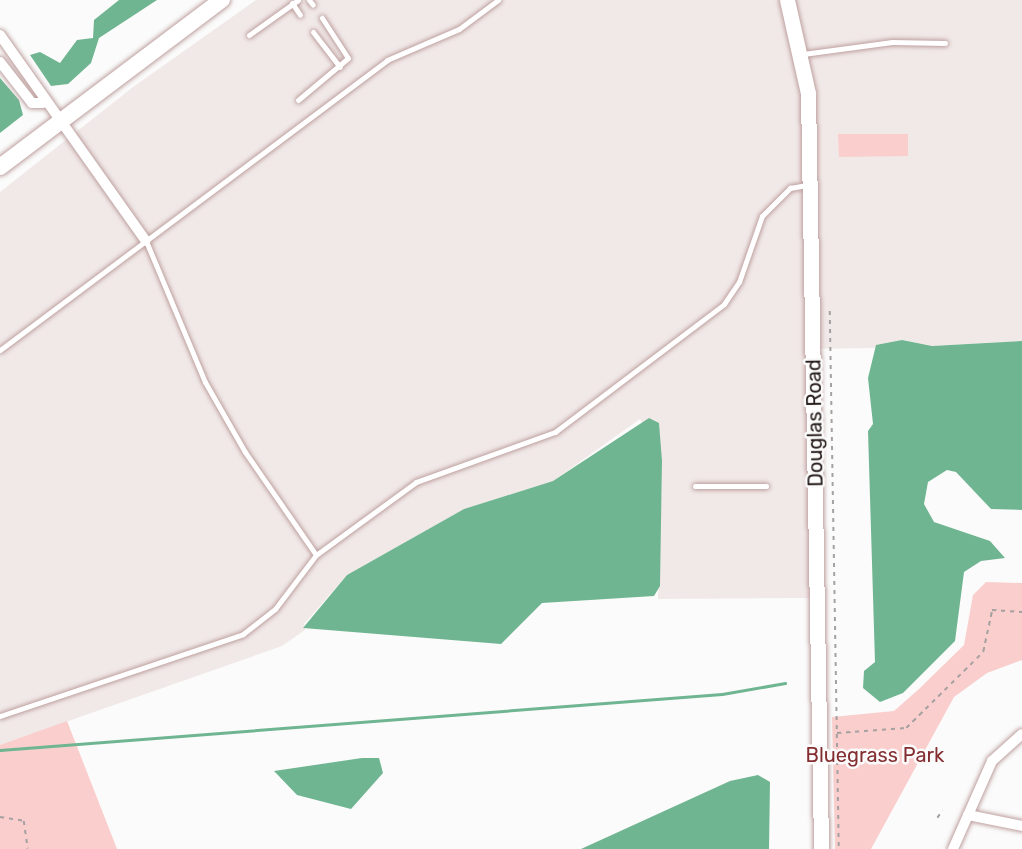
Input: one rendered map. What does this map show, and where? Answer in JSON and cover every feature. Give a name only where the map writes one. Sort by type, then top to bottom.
[{"type":"main road","points":[[0,167],[222,0]]},
{"type":"street","name":"Douglas Road","points":[[787,0],[803,54],[811,184],[821,849]]},
{"type":"street","points":[[0,36],[44,93],[43,103],[146,241]]},
{"type":"street","points":[[0,62],[32,103],[43,103]]},
{"type":"street","points":[[953,849],[992,761],[1022,734]]},
{"type":"street","points":[[968,815],[1022,826]]},
{"type":"lane","points":[[0,350],[387,60],[459,29],[498,0]]},
{"type":"lane","points":[[249,35],[295,2],[300,15]]},
{"type":"lane","points":[[298,100],[348,58],[346,48],[322,18]]},
{"type":"lane","points":[[313,32],[340,67]]},
{"type":"lane","points":[[803,54],[891,42],[945,43]]},
{"type":"lane","points":[[0,716],[243,634],[275,609],[316,555],[416,482],[555,432],[724,304],[773,200],[811,184]]},
{"type":"lane","points":[[146,241],[205,382],[245,453],[316,555]]},
{"type":"lane","points":[[695,486],[766,486]]},
{"type":"path","points":[[830,311],[839,849]]},
{"type":"path","points":[[837,733],[906,728],[983,652],[992,610],[1022,612]]},
{"type":"path","points":[[937,818],[942,811]]},
{"type":"path","points":[[0,817],[16,815],[24,821],[28,849]]},
{"type":"shaded area","points":[[119,0],[157,0],[99,38],[91,63],[68,84],[51,86],[30,55],[40,52],[60,63],[77,40],[93,38],[94,20]]},
{"type":"shaded area","points":[[256,0],[1022,0],[1022,341],[932,346],[902,340],[874,348],[806,349],[812,598],[658,599],[662,461],[640,419],[553,481],[464,509],[347,575],[304,624],[305,630],[282,646],[0,745],[0,192],[133,87]]},
{"type":"shaded area","points":[[0,78],[19,100],[23,115],[0,133]]},
{"type":"shaded area","points":[[902,340],[932,346],[1022,341],[1022,510],[991,509],[956,472],[947,470],[928,482],[924,504],[934,522],[990,541],[1005,558],[981,561],[964,572],[955,641],[903,693],[880,702],[863,688],[864,671],[875,662],[868,431],[873,424],[868,378],[876,345]]},
{"type":"shaded area","points":[[649,418],[659,423],[662,461],[660,586],[654,596],[542,603],[501,644],[303,628],[347,575],[464,509],[553,481]]},
{"type":"shaded area","points":[[362,758],[379,758],[383,773],[351,809],[297,795],[274,771]]},
{"type":"shaded area","points":[[758,775],[770,782],[769,849],[581,849],[730,781]]},
{"type":"green space","points":[[838,134],[908,134],[908,156],[839,157]]},
{"type":"green space","name":"Bluegrass Park","points":[[986,582],[1022,583],[1022,660],[987,673],[954,697],[871,849],[835,849],[832,717],[894,711],[964,645],[973,595]]},
{"type":"green space","points":[[67,721],[117,849],[0,849],[0,745]]},
{"type":"waterway","points":[[0,750],[722,694],[785,683]]}]
